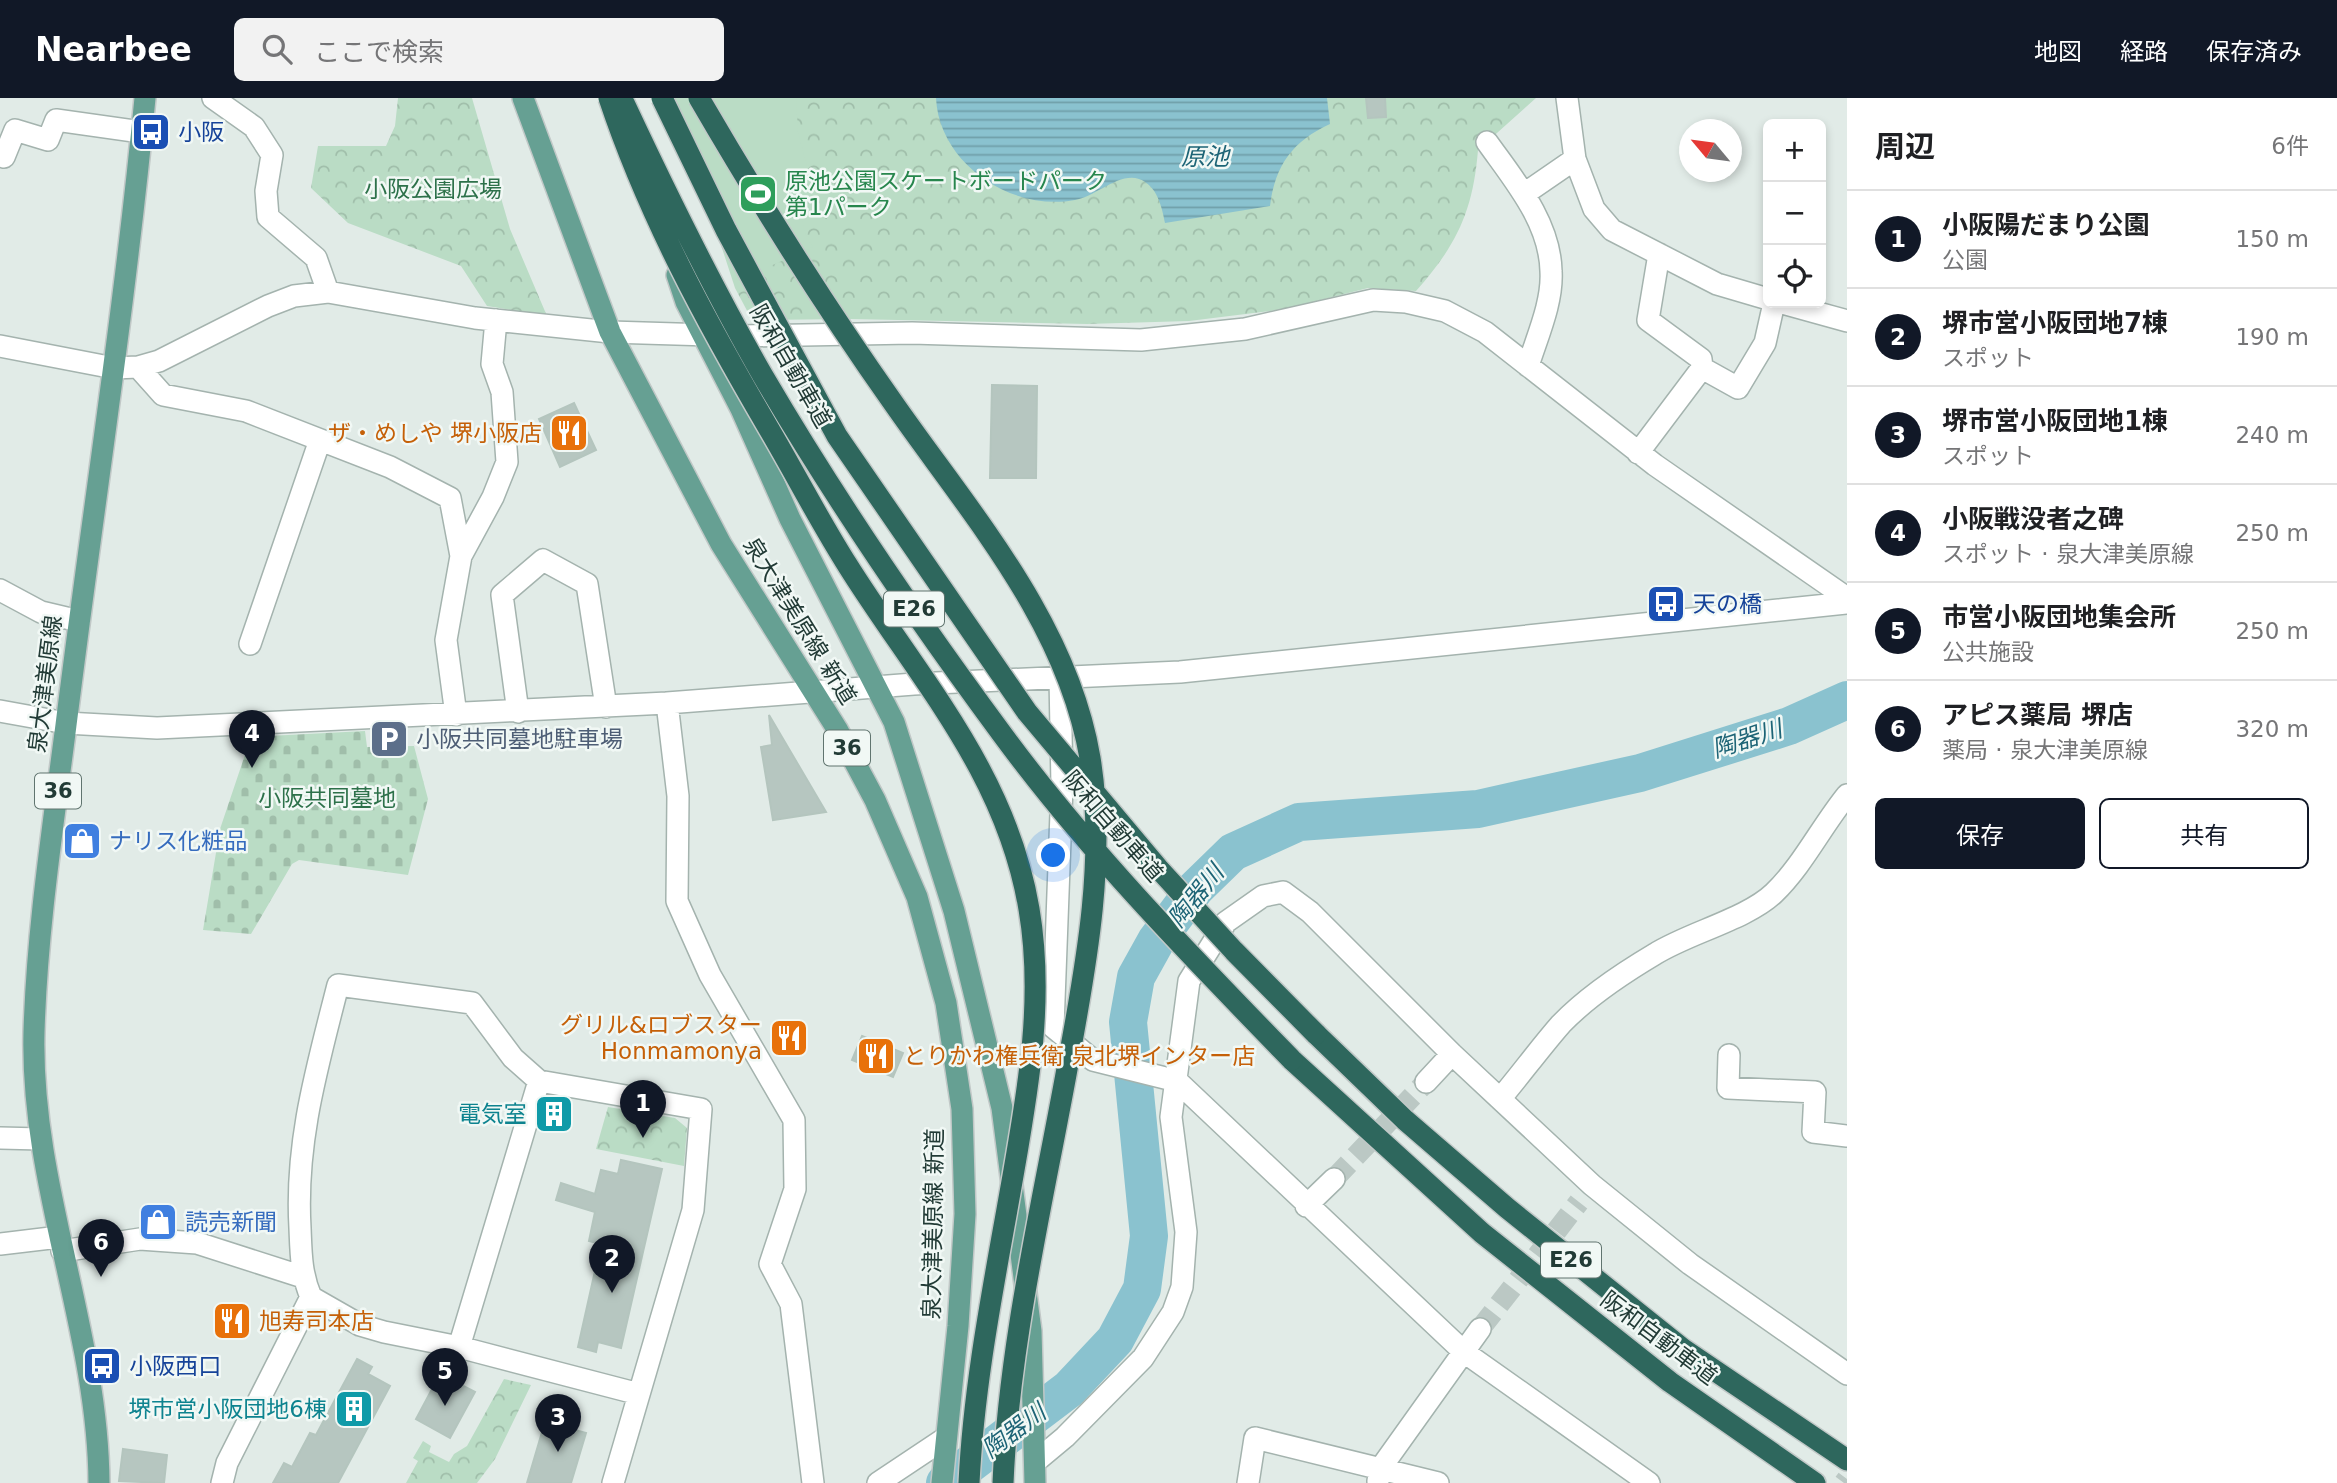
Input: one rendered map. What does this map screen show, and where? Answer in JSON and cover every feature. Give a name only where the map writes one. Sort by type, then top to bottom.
[{"type":"highway","points":[[609,98],[638,176],[724,354],[848,567],[953,718],[986,781],[1016,855],[1029,907],[1037,973],[1033,1041],[979,1380],[969,1483]]},
{"type":"highway","name":"阪和自動車道","points":[[622,98],[762,374],[822,474],[1003,735],[1072,822],[1204,968],[1292,1060],[1482,1233],[1670,1381],[1815,1483]]},
{"type":"highway","name":"阪和自動車道","points":[[662,98],[726,230],[836,436],[1027,712],[1158,868],[1234,951],[1316,1034],[1405,1120],[1507,1208],[1683,1349],[1847,1460]]},
{"type":"highway","points":[[699,98],[807,276],[895,407],[1001,553],[1058,658],[1078,710],[1090,757],[1095,813],[1088,936],[1080,999],[1024,1306],[1004,1449],[1003,1483]]},
{"type":"main road","name":"泉大津美原線","points":[[99,1483],[99,1445],[89,1366],[61,1244],[41,1139],[34,1036],[41,923],[114,368],[145,98]]},
{"type":"main road","name":"泉大津美原線 新道","points":[[523,98],[610,332],[721,544],[814,693],[875,800],[917,897],[946,1003],[962,1109],[965,1214],[958,1326],[942,1483]]},
{"type":"main road","name":"泉大津美原線 新道","points":[[622,98],[660,227],[686,302],[741,409],[790,519],[878,687],[894,722],[918,794],[980,1007],[1002,1108],[1034,1361],[1035,1465]]},
{"type":"street","points":[[213,98],[254,127],[272,155],[265,191],[268,216],[316,258],[328,292]]},
{"type":"street","points":[[1567,98],[1574,159],[1594,209],[1612,230],[1717,285],[1763,298]]},
{"type":"street","points":[[2,157],[15,130],[48,140],[56,120],[141,132]]},
{"type":"street","points":[[1487,142],[1524,194],[1543,236],[1551,271],[1543,316],[1528,366]]},
{"type":"street","points":[[1524,194],[1574,159]]},
{"type":"street","points":[[1639,453],[1702,368],[1701,359],[1648,320],[1659,254]]},
{"type":"street","points":[[0,346],[114,368],[138,366],[159,361],[268,306],[294,296],[328,292],[496,320],[610,332],[912,333],[1141,340],[1245,330],[1373,300],[1406,302],[1445,311],[1485,332],[1639,453],[1847,601]]},
{"type":"street","points":[[1702,368],[1738,388],[1765,343],[1773,308]]},
{"type":"street","points":[[1800,308],[1847,321]]},
{"type":"street","points":[[456,715],[446,640],[461,556],[493,497],[507,462],[502,392],[492,364],[496,320]]},
{"type":"street","points":[[138,366],[163,395],[246,411],[390,467],[450,498],[461,556]]},
{"type":"street","points":[[250,644],[320,440]]},
{"type":"street","points":[[518,712],[502,595],[543,560],[587,584],[606,707]]},
{"type":"street","points":[[0,590],[41,612],[79,621]]},
{"type":"street","points":[[0,711],[66,723],[157,728],[606,707],[878,687],[1180,672],[1847,601]]},
{"type":"street","points":[[1060,676],[1062,786],[1053,1027],[1093,1060],[1177,1081],[1306,1206],[1464,1352],[1649,1483]]},
{"type":"street","points":[[667,703],[678,796],[677,901],[710,975],[794,1120],[795,1189],[770,1264],[791,1304],[813,1483]]},
{"type":"street","points":[[1500,1099],[1563,1023],[1599,992],[1656,953],[1754,907],[1773,894],[1807,853],[1828,818],[1847,795]]},
{"type":"street","points":[[1035,1465],[1143,1358],[1173,1312],[1182,1287],[1186,1232],[1171,1117],[1189,981],[1226,922],[1263,895],[1283,892],[1310,912],[1500,1099],[1586,1194],[1847,1374]]},
{"type":"street","points":[[613,1483],[693,1210],[701,1109],[539,1081],[513,1058],[472,1003],[338,985],[300,1146],[297,1182],[303,1277],[311,1297],[360,1325],[459,1347],[639,1394]]},
{"type":"street","points":[[1426,1082],[1452,1054]]},
{"type":"street","points":[[1729,1055],[1728,1088],[1815,1092],[1813,1132],[1847,1136]]},
{"type":"street","points":[[459,1347],[539,1081]]},
{"type":"street","points":[[0,1138],[41,1139]]},
{"type":"street","points":[[1306,1206],[1334,1179]]},
{"type":"street","points":[[0,1244],[61,1244],[140,1239],[197,1243],[303,1277]]},
{"type":"street","points":[[222,1483],[227,1463],[311,1297]]},
{"type":"street","points":[[1379,1476],[1480,1329]]},
{"type":"street","points":[[1248,1483],[1255,1438],[1379,1476],[1438,1483]]},
{"type":"street","points":[[878,1483],[944,1447]]},
{"type":"green space","name":"小阪公園広場","points":[[398,98],[472,98],[510,229],[547,316],[487,306],[461,266],[348,223],[311,188],[318,146],[386,146],[395,126]]},
{"type":"green space","points":[[673,98],[1536,98],[1478,150],[1472,191],[1460,226],[1442,258],[1416,291],[1368,288],[1285,309],[1189,321],[1087,324],[850,319],[752,320],[735,288]]},
{"type":"green space","name":"原池公園スケートボードパーク 第1パーク","points":[[677,98],[796,98],[798,132],[812,186],[805,202],[803,225],[813,247],[737,281]]},
{"type":"green space","name":"小阪共同墓地","points":[[365,731],[367,747],[414,746],[428,799],[408,875],[299,860],[292,864],[251,934],[203,930],[220,829],[251,737]]},
{"type":"green space","points":[[608,1107],[675,1118],[687,1128],[684,1166],[596,1149]]},
{"type":"green space","points":[[504,1379],[531,1385],[495,1459],[477,1483],[406,1483],[418,1461],[413,1458],[423,1441],[431,1446],[429,1452],[449,1462],[454,1454],[467,1446]]},
{"type":"water","name":"原池","points":[[936,98],[1327,98],[1330,124],[1306,138],[1288,156],[1276,178],[1270,206],[1165,223],[1154,191],[1139,179],[1123,179],[1083,198],[1051,202],[1004,190],[983,178],[965,162],[950,143],[940,122]]},
{"type":"building","points":[[1366,98],[1385,98],[1386,117],[1368,118]]},
{"type":"building","points":[[992,385],[1037,386],[1036,478],[990,478]]},
{"type":"building","points":[[574,403],[596,450],[560,467],[539,419]]},
{"type":"building","points":[[769,715],[826,812],[773,820],[761,747],[772,745]]},
{"type":"building","points":[[862,1036],[903,1053],[893,1077],[852,1060]]},
{"type":"building","points":[[621,1160],[662,1169],[621,1348],[598,1342],[596,1352],[578,1347],[601,1244],[589,1241],[595,1212],[556,1200],[561,1183],[595,1194],[601,1170],[618,1174]]},
{"type":"building","name":"堺市営小阪団地6棟","points":[[357,1359],[372,1367],[368,1374],[390,1386],[338,1483],[273,1483],[284,1463],[292,1467],[310,1433],[316,1435]]},
{"type":"building","points":[[440,1374],[475,1392],[450,1438],[416,1419]]},
{"type":"building","points":[[545,1422],[586,1433],[571,1483],[527,1483]]},
{"type":"building","points":[[123,1449],[167,1455],[164,1483],[119,1481]]},
{"type":"waterway","name":"陶器川","points":[[945,1483],[1069,1389],[1115,1340],[1142,1289],[1149,1236],[1128,1022],[1136,977],[1156,941],[1195,889],[1233,852],[1299,822],[1478,809],[1640,773],[1789,726],[1847,700]]},
{"type":"tunnel","points":[[1334,1179],[1426,1082]]},
{"type":"tunnel","points":[[1480,1329],[1579,1202]]},
{"type":"tunnel","points":[[1844,1483],[1847,1479]]},
{"type":"place","name":"小阪","points":[[151,132]]},
{"type":"place","name":"原池公園スケートボードパーク 第1パーク","points":[[758,194]]},
{"type":"place","name":"ザ・めしや 堺小阪店","points":[[569,433]]},
{"type":"place","name":"天の橋","points":[[1666,604]]},
{"type":"place","name":"小阪共同墓地駐車場","points":[[389,739]]},
{"type":"place","name":"小阪戦没者之碑","points":[[252,768]]},
{"type":"place","name":"ナリス化粧品","points":[[82,841]]},
{"type":"place","name":"グリル&ロブスター Honmamonya","points":[[789,1038]]},
{"type":"place","name":"とりかわ権兵衛 泉北堺インター店","points":[[876,1056]]},
{"type":"place","name":"電気室","points":[[554,1114]]},
{"type":"place","name":"小阪陽だまり公園","points":[[643,1138]]},
{"type":"place","name":"読売新聞","points":[[158,1222]]},
{"type":"place","name":"アピス薬局 堺店","points":[[101,1277]]},
{"type":"place","name":"堺市営小阪団地7棟","points":[[612,1293]]},
{"type":"place","name":"旭寿司本店","points":[[232,1321]]},
{"type":"place","name":"小阪西口","points":[[102,1366]]},
{"type":"place","name":"市営小阪団地集会所","points":[[445,1406]]},
{"type":"place","name":"堺市営小阪団地6棟","points":[[354,1409]]},
{"type":"place","name":"堺市営小阪団地1棟","points":[[558,1452]]}]
